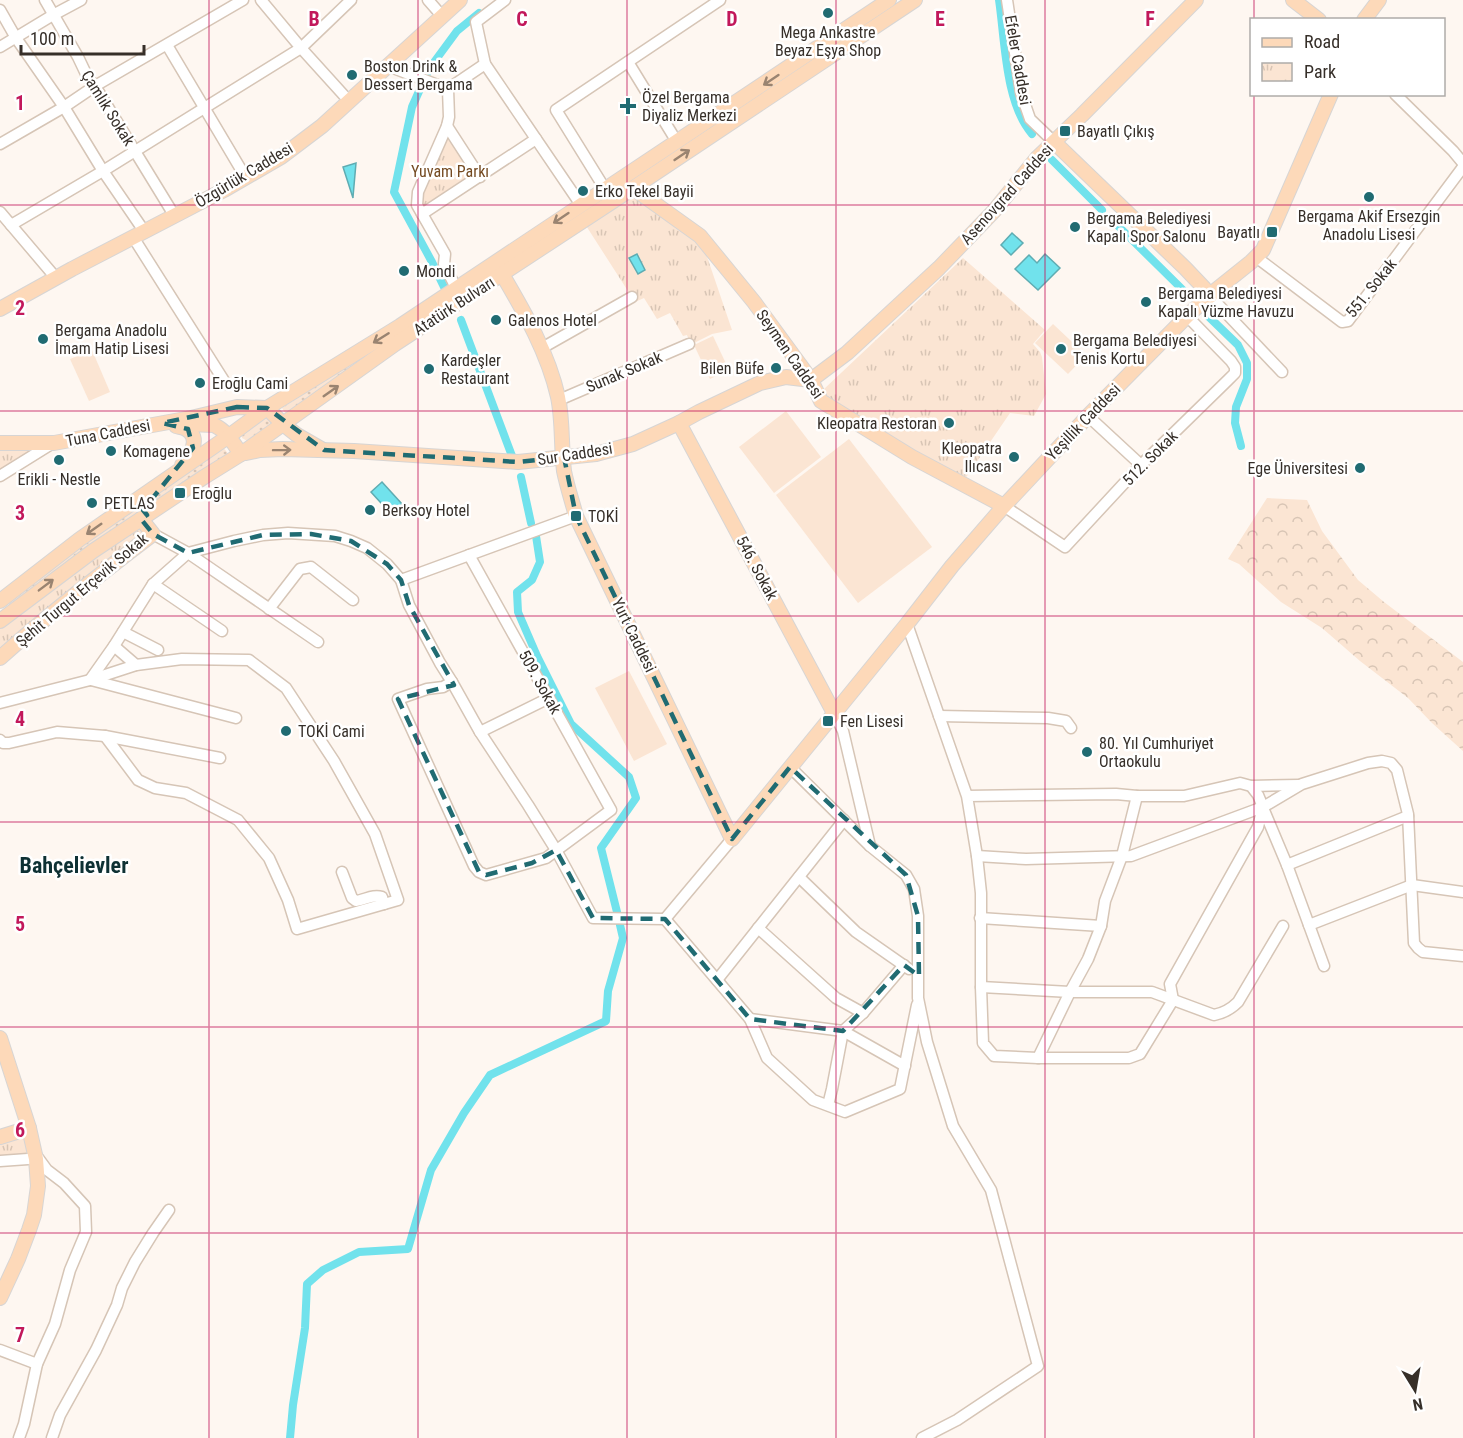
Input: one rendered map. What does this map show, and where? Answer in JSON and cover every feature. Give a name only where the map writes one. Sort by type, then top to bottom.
[{"type":"main road","name":"Özgürlük Caddesi","points":[[2,306],[246,178],[281,157],[322,126],[460,0]]},
{"type":"main road","name":"Atatürk Bulvarı","points":[[0,601],[80,538],[267,408],[400,326],[889,0]]},
{"type":"main road","name":"Atatürk Bulvarı","points":[[0,621],[93,551],[241,454],[395,344],[915,0]]},
{"type":"main road","name":"Asenovgrad Caddesi","points":[[811,380],[847,353],[939,268],[994,211],[1037,158],[1196,0]]},
{"type":"main road","points":[[1293,0],[1316,18]]},
{"type":"main road","points":[[1366,18],[1379,0]]},
{"type":"main road","name":"Yeşillik Caddesi","points":[[834,713],[952,566],[1004,506],[1088,416],[1187,316],[1263,250],[1330,96]]},
{"type":"main road","name":"Efeler Caddesi","points":[[1054,142],[1198,281],[1210,296]]},
{"type":"main road","name":"Seymen Caddesi","points":[[633,188],[700,236],[743,288],[811,380],[821,401],[912,457],[1004,506]]},
{"type":"main road","name":"Yurt Caddesi","points":[[502,274],[521,305],[542,348],[556,388],[559,400],[564,471],[576,516],[732,839]]},
{"type":"main road","name":"Sur Caddesi","points":[[241,454],[260,450],[324,450],[518,462],[596,454],[633,444],[760,383],[786,377],[811,380]]},
{"type":"main road","name":"Tuna Caddesi","points":[[0,442],[54,443],[191,418],[237,407],[267,408]]},
{"type":"main road","points":[[267,408],[283,424]]},
{"type":"main road","points":[[162,423],[188,429],[192,435],[193,448],[189,458],[174,474]]},
{"type":"main road","name":"Tuna Caddesi","points":[[162,423],[214,424],[229,436]]},
{"type":"main road","name":"546. Sokak","points":[[679,423],[834,713]]},
{"type":"main road","name":"Sur Caddesi","points":[[283,424],[324,450]]},
{"type":"main road","points":[[229,436],[241,454]]},
{"type":"main road","name":"Şehit Turgut Erçevik Sokak","points":[[0,658],[89,582],[153,534],[141,519]]},
{"type":"main road","points":[[732,839],[834,713]]},
{"type":"main road","points":[[0,1038],[29,1128],[31,1156],[38,1186],[34,1215],[18,1259],[0,1298]]},
{"type":"main road","points":[[0,1137],[29,1128]]},
{"type":"street","name":"Çamlık Sokak","points":[[45,0],[88,78],[174,215]]},
{"type":"street","points":[[0,47],[81,0]]},
{"type":"street","points":[[0,144],[243,0]]},
{"type":"street","points":[[261,0],[349,101]]},
{"type":"street","points":[[10,225],[103,171],[301,48],[351,0]]},
{"type":"street","points":[[428,0],[442,16]]},
{"type":"street","points":[[505,0],[476,22],[485,64],[581,205]]},
{"type":"street","points":[[605,189],[556,111],[720,0]]},
{"type":"street","name":"Efeler Caddesi","points":[[1007,0],[1021,93],[1030,119],[1054,142]]},
{"type":"street","points":[[0,10],[16,38],[64,106],[226,384]]},
{"type":"street","points":[[167,45],[246,178]]},
{"type":"street","points":[[628,63],[677,142]]},
{"type":"street","points":[[448,89],[485,64]]},
{"type":"street","points":[[388,66],[448,89]]},
{"type":"street","points":[[448,89],[447,126],[418,192],[417,205],[445,254],[444,264],[456,288]]},
{"type":"street","points":[[1397,96],[1463,165]]},
{"type":"street","points":[[447,126],[480,177]]},
{"type":"street","points":[[422,214],[536,139]]},
{"type":"street","name":"551. Sokak","points":[[1256,257],[1342,322],[1348,321],[1463,165]]},
{"type":"street","points":[[0,212],[56,278]]},
{"type":"street","points":[[1210,296],[1282,372]]},
{"type":"street","points":[[542,348],[632,297]]},
{"type":"street","name":"512. Sokak","points":[[1004,506],[1065,547],[1141,465],[1235,373],[1231,361],[1187,316]]},
{"type":"street","name":"Sunak Sokak","points":[[559,400],[689,344]]},
{"type":"street","points":[[1088,416],[1141,465]]},
{"type":"street","name":"Tuna Caddesi","points":[[0,476],[54,443]]},
{"type":"street","points":[[401,580],[576,516]]},
{"type":"street","points":[[90,680],[153,584],[188,553],[263,535],[288,533],[335,536],[367,548],[387,564],[401,580],[409,605],[480,732],[556,850],[593,918],[665,919],[750,1019],[767,1058],[813,1100],[845,1112],[900,1089],[918,998],[918,916],[914,889],[906,875],[870,846],[790,767]]},
{"type":"street","points":[[153,534],[188,553],[318,642]]},
{"type":"street","name":"509. Sokak","points":[[469,555],[611,810],[556,850]]},
{"type":"street","points":[[269,609],[300,569],[311,567],[353,600]]},
{"type":"street","points":[[153,584],[222,631]]},
{"type":"street","points":[[907,624],[967,796],[981,893],[983,1043],[994,1056],[1129,1058],[1140,1054],[1173,1000],[1170,984],[1258,827],[1263,807]]},
{"type":"street","points":[[123,632],[158,650]]},
{"type":"street","points":[[114,646],[136,665]]},
{"type":"street","points":[[0,703],[90,680],[136,665],[182,659],[249,660],[286,688],[334,761],[375,834],[398,900],[297,929],[288,900],[269,858],[238,820],[186,793],[154,788],[138,780],[105,736]]},
{"type":"street","points":[[90,680],[236,718]]},
{"type":"street","points":[[452,682],[398,699],[474,866],[486,875],[532,863],[546,858],[556,850]]},
{"type":"street","points":[[480,732],[549,698]]},
{"type":"street","points":[[834,713],[843,731],[870,846]]},
{"type":"street","points":[[939,716],[1048,718],[1066,721],[1071,728]]},
{"type":"street","points":[[0,740],[3,743],[9,743],[57,732],[105,736],[220,758]]},
{"type":"street","points":[[977,856],[1026,860],[1131,856],[1263,807],[1302,784],[1368,763],[1382,761],[1391,764],[1397,770],[1408,816],[1414,943],[1423,952],[1463,956]]},
{"type":"street","points":[[967,796],[1116,794],[1184,796],[1240,783],[1251,786],[1302,784]]},
{"type":"street","points":[[1251,786],[1258,795],[1287,865],[1324,966]]},
{"type":"street","points":[[1038,1058],[1088,959],[1101,926],[1105,901],[1122,856],[1137,796]]},
{"type":"street","points":[[1287,865],[1408,816]]},
{"type":"street","points":[[717,980],[844,820]]},
{"type":"street","points":[[665,919],[732,839]]},
{"type":"street","points":[[342,872],[352,898],[362,901],[377,895],[382,897],[384,904]]},
{"type":"street","points":[[798,877],[856,932],[919,976]]},
{"type":"street","points":[[1309,925],[1412,885],[1463,892]]},
{"type":"street","points":[[980,918],[1101,926]]},
{"type":"street","points":[[981,987],[1070,992],[1152,992],[1214,1015],[1230,1010],[1238,1002],[1283,926]]},
{"type":"street","points":[[758,928],[836,998],[863,1013]]},
{"type":"street","points":[[828,1105],[843,1031],[863,1013],[903,965]]},
{"type":"street","points":[[918,998],[927,1042],[953,1126],[991,1191],[1038,1366],[957,1420],[922,1438]]},
{"type":"street","points":[[750,1019],[843,1031],[905,1066]]},
{"type":"street","points":[[0,1161],[31,1156],[64,1183],[85,1206],[86,1232],[70,1270],[55,1324],[37,1364],[19,1438]]},
{"type":"street","points":[[52,1438],[60,1415],[96,1350],[135,1262],[169,1210]]},
{"type":"street","points":[[0,1350],[37,1364]]},
{"type":"highlighted area","points":[[237,407],[267,408],[324,450],[518,462],[564,457],[576,516],[732,839],[790,767],[906,875],[918,916],[919,976],[904,965],[843,1031],[750,1019],[665,919],[593,918],[556,850],[532,863],[486,875],[479,872],[398,699],[454,685],[409,605],[401,580],[387,564],[351,541],[311,534],[263,535],[188,553],[153,534],[141,519],[147,515],[143,510],[193,448],[188,429],[162,423]]},
{"type":"green space","name":"Yuvam Parkı","points":[[447,126],[480,177],[422,214],[418,192]]},
{"type":"green space","points":[[633,188],[700,236],[732,330],[712,334],[692,344],[687,335],[683,336],[670,313],[657,319],[644,298],[635,302],[583,221]]},
{"type":"green space","points":[[963,258],[1045,330],[1033,344],[1042,357],[1046,394],[1034,416],[1010,413],[965,479],[913,451],[824,395],[824,389]]},
{"type":"green space","name":"Bergama Belediyesi Tenis Kortu","points":[[1053,324],[1086,355],[1068,374],[1035,343]]},
{"type":"green space","points":[[396,335],[287,416],[282,408]]},
{"type":"green space","points":[[713,336],[729,370],[710,379],[694,345]]},
{"type":"green space","points":[[92,350],[110,392],[89,401],[70,359]]},
{"type":"green space","points":[[786,411],[821,457],[774,493],[739,447]]},
{"type":"green space","points":[[267,418],[273,423],[249,442],[242,438],[242,434]]},
{"type":"green space","points":[[849,439],[932,547],[858,603],[776,495]]},
{"type":"green space","points":[[0,443],[54,443],[0,476]]},
{"type":"green space","points":[[223,447],[229,455],[10,605],[6,602],[84,544]]},
{"type":"green space","points":[[1267,498],[1307,500],[1322,531],[1358,580],[1463,662],[1463,751],[1408,698],[1322,628],[1281,602],[1239,564],[1228,559]]},
{"type":"green space","points":[[141,519],[153,534],[0,658],[0,621]]},
{"type":"green space","points":[[629,671],[667,744],[634,761],[595,688]]},
{"type":"green space","points":[[29,1128],[36,1159],[0,1161],[0,1137]]},
{"type":"water","points":[[356,163],[353,197],[353,198],[343,167]]},
{"type":"water","points":[[1012,233],[1023,243],[1011,255],[1001,245]]},
{"type":"water","points":[[637,254],[645,270],[638,274],[629,258]]},
{"type":"water","points":[[1045,254],[1060,268],[1038,290],[1015,269],[1029,255],[1037,263]]},
{"type":"water","points":[[382,482],[402,504],[391,514],[371,492]]},
{"type":"waterway","points":[[999,0],[1011,89],[1016,106],[1032,134]]},
{"type":"waterway","points":[[444,287],[394,192],[412,107],[429,69],[457,31],[479,13]]},
{"type":"waterway","points":[[1052,160],[1102,210]]},
{"type":"waterway","points":[[1110,218],[1187,294]]},
{"type":"waterway","points":[[1208,316],[1238,345],[1247,363],[1247,379],[1236,407],[1235,423],[1241,446]]},
{"type":"waterway","points":[[461,320],[512,456]]},
{"type":"waterway","points":[[521,477],[531,523]]},
{"type":"waterway","points":[[536,536],[540,562],[532,580],[517,592],[518,612],[571,724],[629,777],[636,798],[601,848],[617,912]]},
{"type":"waterway","points":[[290,1438],[305,1328],[307,1284],[323,1270],[359,1252],[408,1249],[431,1170],[464,1113],[490,1075],[606,1021],[608,991],[623,938],[620,925]]},
{"type":"place","name":"Mega Ankastre Beyaz Eşya Shop","points":[[828,13]]},
{"type":"place","name":"Boston Drink & Dessert Bergama","points":[[352,75]]},
{"type":"place","name":"Özel Bergama Diyaliz Merkezi","points":[[628,106]]},
{"type":"place","name":"Bayatlı Çıkış","points":[[1065,131]]},
{"type":"place","name":"Erko Tekel Bayii","points":[[583,191]]},
{"type":"place","name":"Bergama Akif Ersezgin Anadolu Lisesi","points":[[1369,197]]},
{"type":"place","name":"Bergama Belediyesi Kapalı Spor Salonu","points":[[1075,227]]},
{"type":"place","name":"Bayatlı","points":[[1272,232]]},
{"type":"place","name":"Mondi","points":[[404,271]]},
{"type":"place","name":"Bergama Belediyesi Kapalı Yüzme Havuzu","points":[[1146,302]]},
{"type":"place","name":"Galenos Hotel","points":[[496,320]]},
{"type":"place","name":"Bergama Anadolu İmam Hatip Lisesi","points":[[43,339]]},
{"type":"place","name":"Bergama Belediyesi Tenis Kortu","points":[[1061,349]]},
{"type":"place","name":"Bilen Büfe","points":[[776,368]]},
{"type":"place","name":"Kardeşler Restaurant","points":[[429,369]]},
{"type":"place","name":"Eroğlu Cami","points":[[200,383]]},
{"type":"place","name":"Kleopatra Restoran","points":[[949,423]]},
{"type":"place","name":"Komagene","points":[[111,451]]},
{"type":"place","name":"Kleopatra Ilıcası","points":[[1014,457]]},
{"type":"place","name":"Erikli - Nestle","points":[[59,460]]},
{"type":"place","name":"Ege Üniversitesi","points":[[1360,468]]},
{"type":"place","name":"Eroğlu","points":[[180,493]]},
{"type":"place","name":"PETLAS","points":[[92,503]]},
{"type":"place","name":"Berksoy Hotel","points":[[370,510]]},
{"type":"place","name":"TOKİ","points":[[576,516]]},
{"type":"place","name":"Fen Lisesi","points":[[828,721]]},
{"type":"place","name":"TOKİ Cami","points":[[286,731]]},
{"type":"place","name":"80. Yıl Cumhuriyet Ortaokulu","points":[[1087,752]]},
{"type":"district","name":"Bahçelievler","points":[[74,865]]}]
